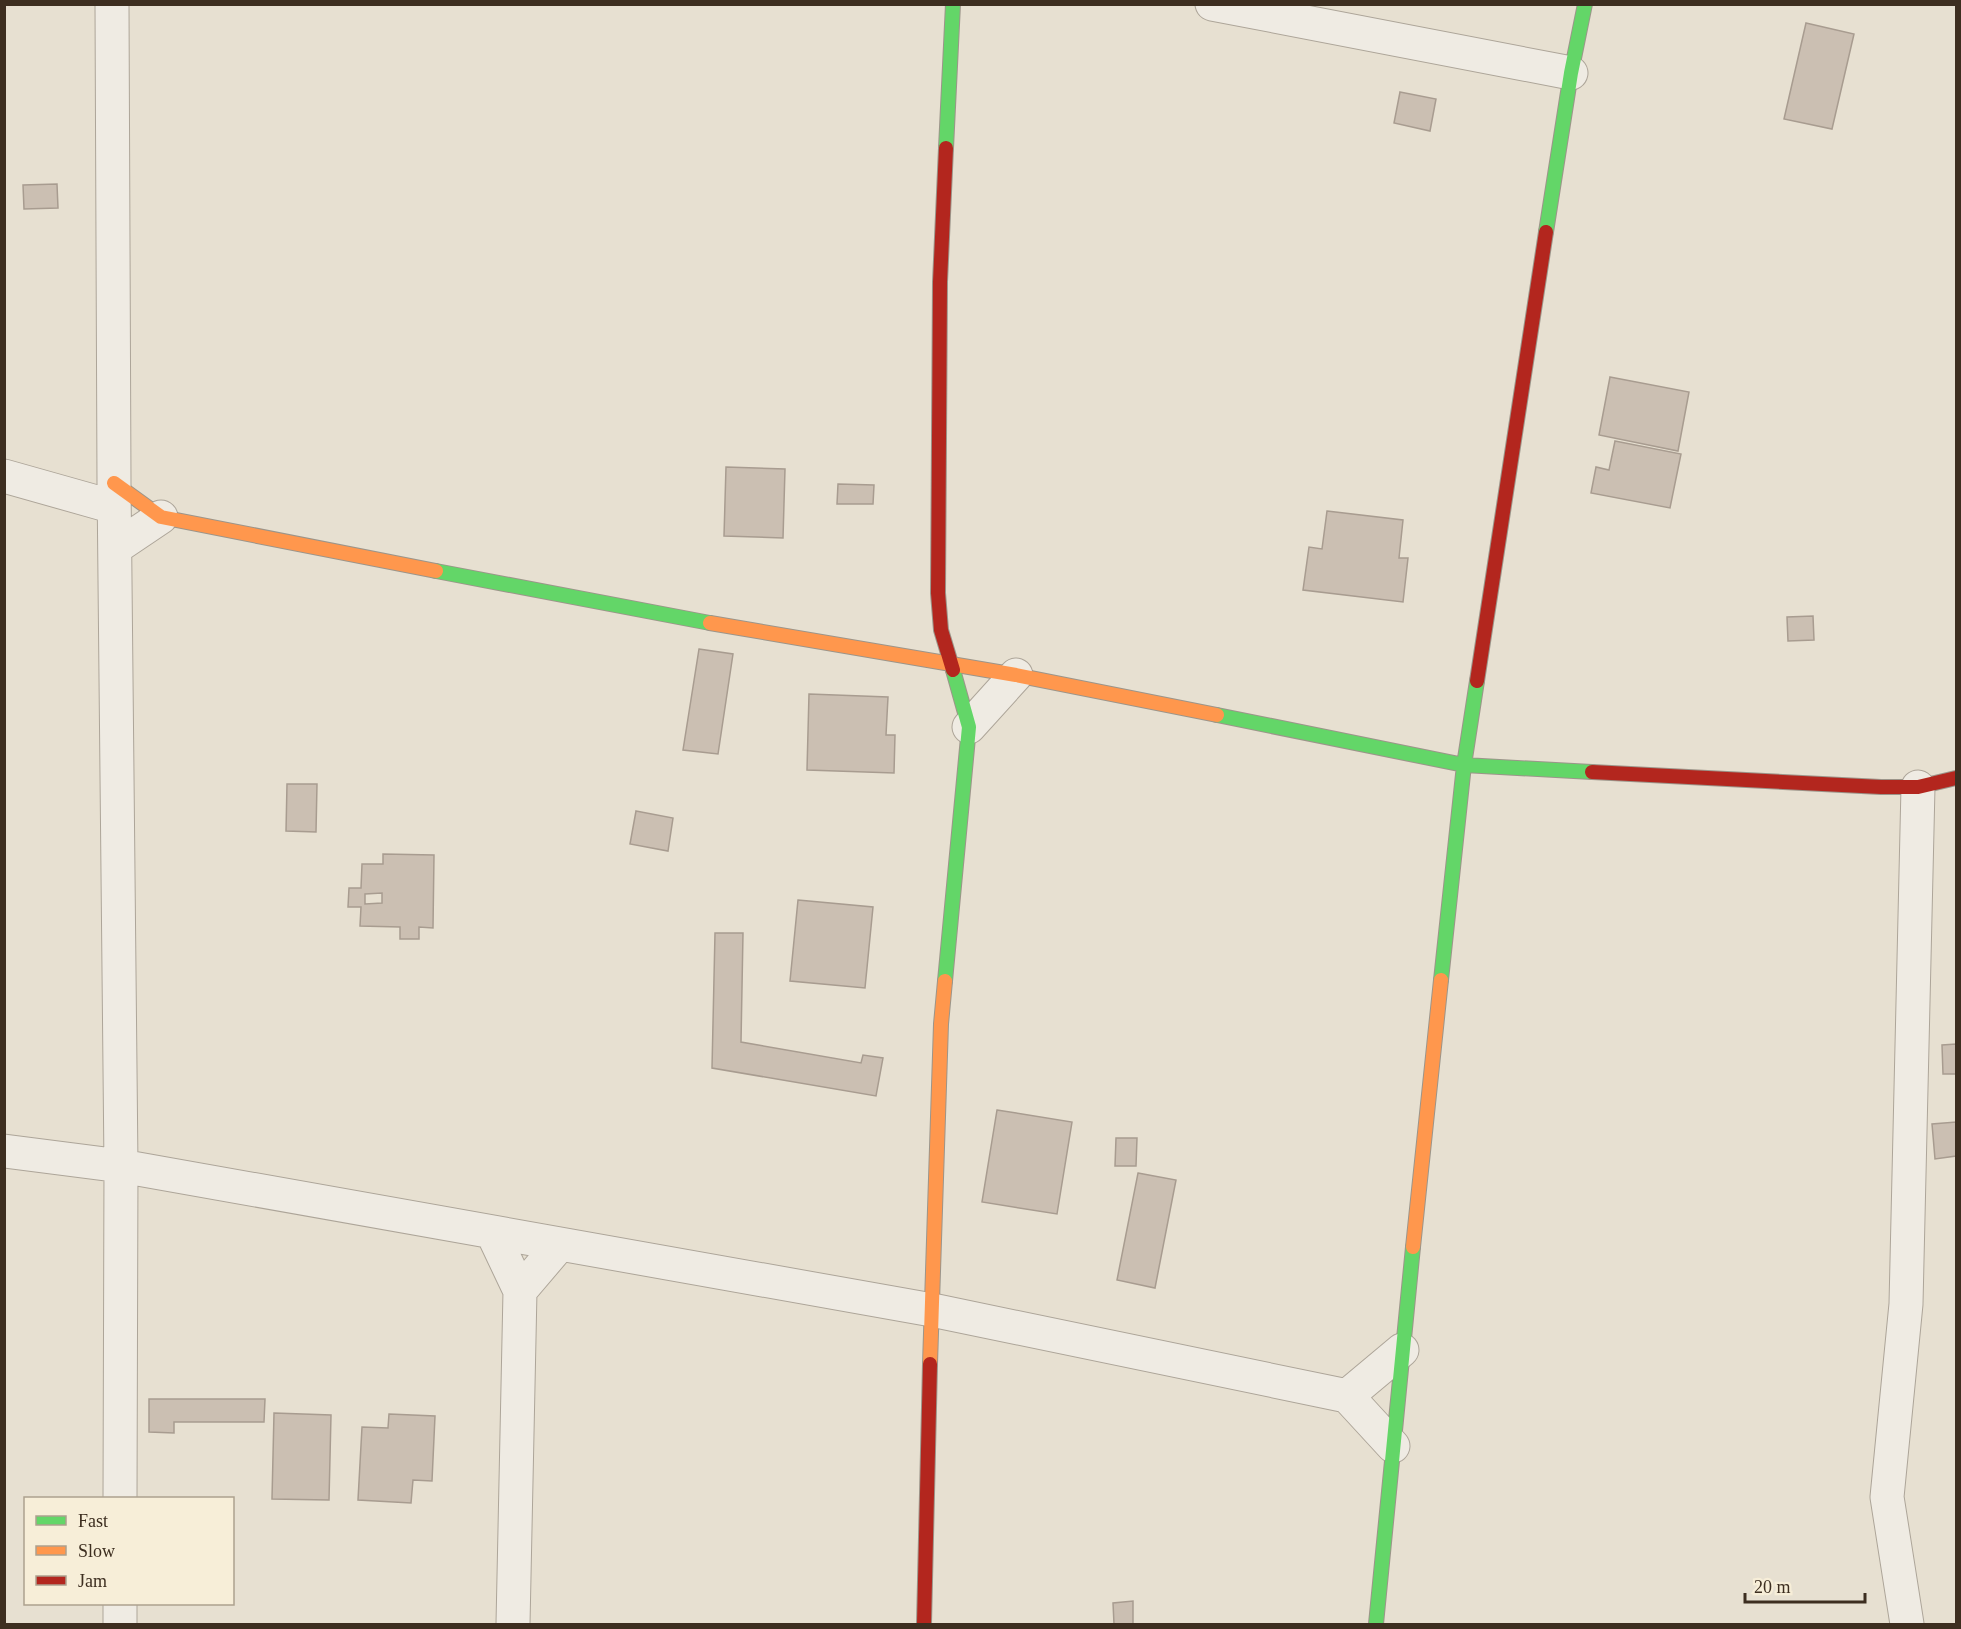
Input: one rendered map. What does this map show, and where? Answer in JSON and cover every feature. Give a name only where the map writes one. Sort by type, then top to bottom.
[{"type":"street","points":[[112,4],[114,495],[121,1166],[120,1497]]},
{"type":"street","points":[[924,1624],[941,1024],[969,727],[940,630],[938,593],[940,282],[953,4]]},
{"type":"street","points":[[1212,4],[1571,73]]},
{"type":"street","points":[[1376,1624],[1402,1350],[1464,765],[1571,73],[1585,4]]},
{"type":"street","points":[[4,476],[114,495],[161,518],[640,611],[1016,675],[1464,765],[1671,777],[1918,787],[1956,778]]},
{"type":"street","points":[[115,548],[161,518]]},
{"type":"street","points":[[969,727],[1016,675]]},
{"type":"street","points":[[1907,1624],[1887,1497],[1905,1304],[1918,787]]},
{"type":"street","points":[[4,1151],[121,1166],[932,1310],[1347,1396],[1393,1446]]},
{"type":"street","points":[[492,1232],[520,1291],[513,1624]]},
{"type":"street","points":[[520,1291],[560,1244]]},
{"type":"street","points":[[1347,1396],[1402,1350]]},
{"type":"street","points":[[120,1605],[120,1624]]},
{"type":"building","points":[[1806,23],[1854,34],[1832,129],[1784,119]]},
{"type":"building","points":[[1400,92],[1436,99],[1430,131],[1394,123]]},
{"type":"building","points":[[57,184],[58,208],[24,209],[23,185]]},
{"type":"building","points":[[1610,377],[1689,392],[1678,451],[1599,435]]},
{"type":"building","points":[[1615,441],[1681,454],[1670,508],[1591,493],[1596,467],[1609,470]]},
{"type":"building","points":[[726,467],[785,469],[783,538],[724,536]]},
{"type":"building","points":[[838,484],[874,485],[873,504],[837,504]]},
{"type":"building","points":[[1327,511],[1403,520],[1399,558],[1408,558],[1403,602],[1303,590],[1309,547],[1322,549]]},
{"type":"building","points":[[1813,616],[1814,640],[1788,641],[1787,617]]},
{"type":"building","points":[[699,649],[733,654],[718,754],[683,750]]},
{"type":"building","points":[[809,694],[888,697],[886,735],[895,735],[894,773],[807,770]]},
{"type":"building","points":[[287,784],[317,784],[316,832],[286,831]]},
{"type":"building","points":[[636,811],[673,818],[668,851],[630,844]]},
{"type":"building","points":[[383,854],[434,855],[433,928],[419,927],[419,939],[400,939],[400,927],[360,926],[361,907],[348,907],[349,888],[361,888],[362,864],[383,864]],"holes":[[[382,893],[382,903],[365,904],[365,894]]]},
{"type":"building","points":[[798,900],[873,907],[865,988],[790,981]]},
{"type":"building","points":[[715,933],[743,933],[741,1042],[861,1063],[863,1055],[883,1058],[876,1096],[712,1068]]},
{"type":"building","points":[[1956,1044],[1956,1074],[1943,1074],[1942,1045]]},
{"type":"building","points":[[997,1110],[1072,1122],[1057,1214],[982,1202]]},
{"type":"building","points":[[1956,1122],[1956,1156],[1935,1159],[1932,1124]]},
{"type":"building","points":[[1116,1138],[1137,1138],[1136,1166],[1115,1166]]},
{"type":"building","points":[[1138,1173],[1176,1180],[1155,1288],[1117,1280]]},
{"type":"building","points":[[149,1399],[265,1399],[264,1422],[174,1422],[174,1433],[149,1432]]},
{"type":"building","points":[[274,1413],[331,1415],[329,1500],[272,1499]]},
{"type":"building","points":[[389,1414],[435,1416],[432,1481],[413,1480],[411,1503],[358,1500],[362,1427],[388,1428]]},
{"type":"building","points":[[1133,1601],[1133,1624],[1114,1624],[1113,1603]]},
{"type":"traffic: fast","points":[[946,148],[953,4]]},
{"type":"traffic: fast","points":[[1546,232],[1571,73],[1585,4]]},
{"type":"traffic: fast","points":[[436,571],[710,623]]},
{"type":"traffic: fast","points":[[945,981],[969,727],[953,670]]},
{"type":"traffic: fast","points":[[1441,980],[1464,765],[1477,681]]},
{"type":"traffic: fast","points":[[1217,715],[1464,765],[1592,772]]},
{"type":"traffic: fast","points":[[1376,1624],[1413,1247]]},
{"type":"traffic: slow","points":[[114,483],[161,517],[436,571]]},
{"type":"traffic: slow","points":[[710,623],[1016,675],[1217,715]]},
{"type":"traffic: slow","points":[[1413,1247],[1441,980]]},
{"type":"traffic: slow","points":[[930,1364],[941,1024],[945,981]]},
{"type":"traffic: jam","points":[[946,148],[940,282],[938,593],[941,630],[953,670]]},
{"type":"traffic: jam","points":[[1477,681],[1546,232]]},
{"type":"traffic: jam","points":[[1592,772],[1881,787],[1918,787],[1956,778]]},
{"type":"traffic: jam","points":[[924,1624],[930,1364]]}]
